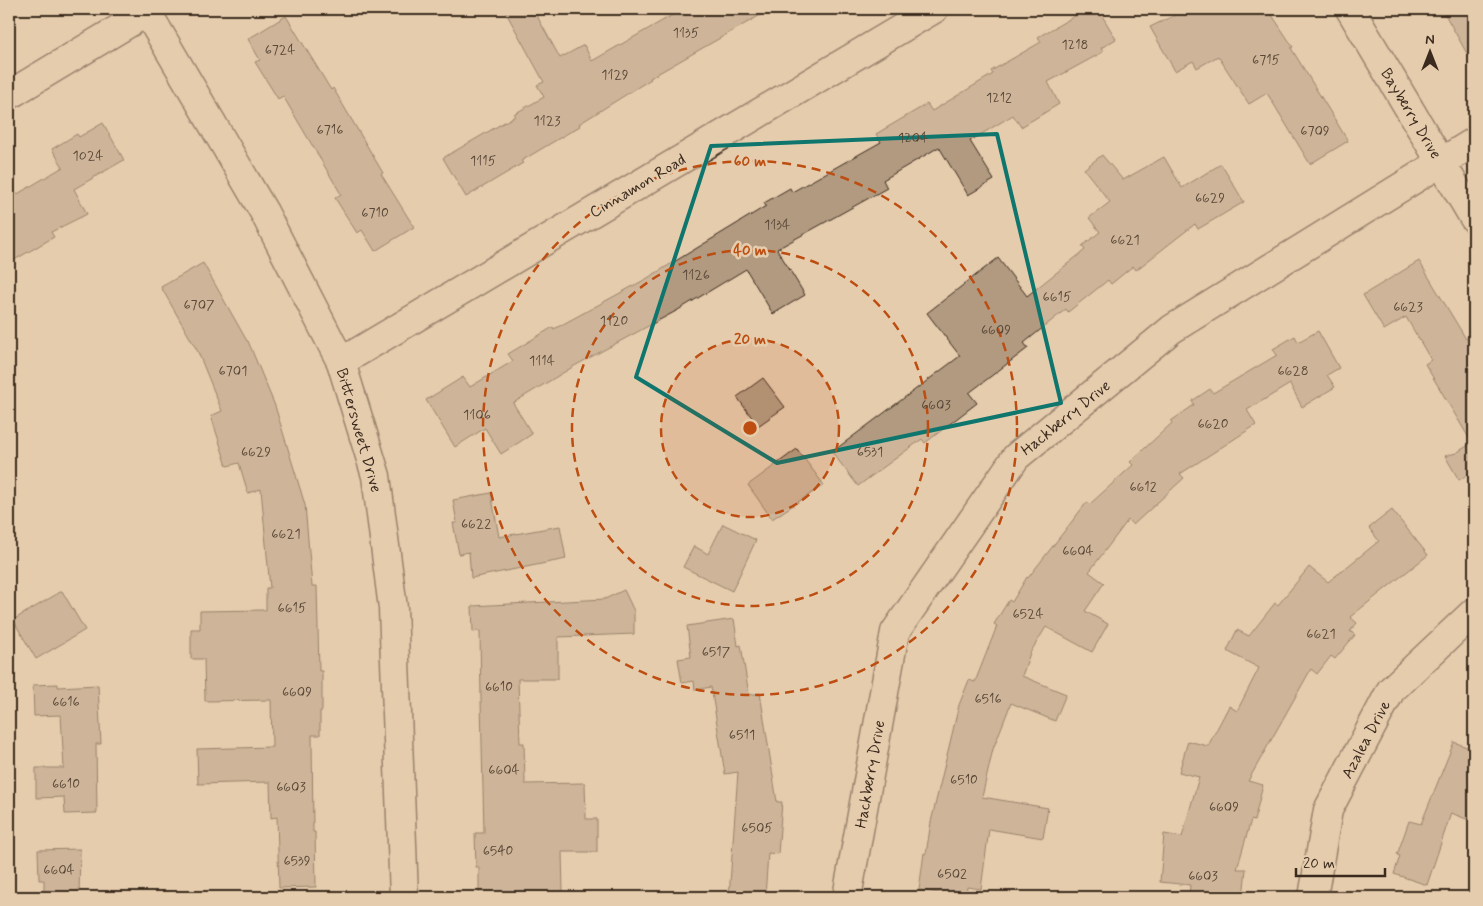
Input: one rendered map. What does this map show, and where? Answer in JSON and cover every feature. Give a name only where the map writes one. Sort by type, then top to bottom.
[{"type":"street","name":"Cinnamon Road","points":[[341,362],[934,9]]},
{"type":"street","name":"Bayberry Drive","points":[[1350,9],[1474,218]]},
{"type":"street","name":"Bittersweet Drive","points":[[150,10],[264,212],[341,362],[376,476],[393,608],[404,897]]},
{"type":"street","points":[[9,95],[150,10]]},
{"type":"street","name":"Hackberry Drive","points":[[847,897],[895,632],[1016,457],[1172,329],[1474,142]]},
{"type":"street","name":"Azalea Drive","points":[[1313,897],[1328,810],[1391,690],[1474,612]]},
{"type":"highlighted area","points":[[997,134],[1061,403],[777,463],[636,377],[711,146]]},
{"type":"building","points":[[504,9],[533,9],[560,58],[584,45],[592,61],[683,9],[771,9],[650,78],[579,124],[580,126],[521,161],[523,163],[466,197],[443,158],[544,97],[537,85],[544,82]]},
{"type":"building","points":[[1087,9],[1098,9],[1116,39],[1101,48],[1103,52],[1048,82],[1059,104],[1021,127],[1013,115],[970,141],[994,180],[968,195],[939,147],[883,180],[887,188],[777,249],[805,295],[773,314],[746,269],[678,310],[576,365],[513,403],[532,434],[501,454],[485,428],[455,447],[426,400],[463,377],[470,387],[513,361],[508,354],[553,327],[554,329],[646,279],[766,206],[764,203],[790,188],[792,192],[881,142],[876,134],[927,104],[932,111],[993,74],[991,71],[1041,42],[1038,37]]},
{"type":"building","points":[[1188,9],[1268,9],[1293,47],[1291,48],[1348,141],[1310,164],[1267,93],[1249,104],[1218,56],[1197,68],[1193,61],[1175,71],[1150,27]]},
{"type":"building","points":[[1442,9],[1474,9],[1474,66]]},
{"type":"building","points":[[286,16],[331,90],[333,88],[383,173],[381,174],[414,227],[375,251],[362,230],[357,233],[335,198],[341,194],[283,96],[278,99],[255,62],[260,60],[248,39]]},
{"type":"building","points":[[103,123],[124,160],[74,189],[87,214],[51,232],[54,237],[9,263],[9,199],[63,167],[52,149],[77,134],[79,137]]},
{"type":"building","points":[[1102,155],[1123,180],[1164,157],[1182,188],[1221,164],[1244,202],[1198,229],[1195,224],[1136,270],[1133,266],[1111,284],[1108,280],[1068,312],[1066,309],[1024,343],[1028,348],[969,393],[977,403],[925,443],[922,439],[858,486],[832,452],[960,356],[927,313],[998,258],[1027,296],[1085,250],[1082,246],[1100,232],[1089,218],[1110,202],[1084,169]]},
{"type":"building","points":[[1419,261],[1466,339],[1474,335],[1474,471],[1459,480],[1445,456],[1456,453],[1472,443],[1425,364],[1431,360],[1406,317],[1384,330],[1363,295]]},
{"type":"building","points":[[203,263],[248,341],[275,406],[305,505],[312,586],[317,586],[319,671],[322,671],[320,735],[312,735],[313,832],[315,832],[316,887],[279,888],[277,817],[271,818],[270,782],[198,784],[197,749],[272,747],[271,700],[205,701],[204,659],[191,659],[191,629],[200,629],[200,611],[266,610],[266,588],[270,588],[261,489],[248,493],[239,463],[227,466],[211,416],[222,411],[198,352],[161,287]]},
{"type":"building","points":[[1318,331],[1339,368],[1327,375],[1335,387],[1302,407],[1290,384],[1247,410],[1256,425],[1180,474],[1184,478],[1133,525],[1128,520],[1089,572],[1104,583],[1085,611],[1108,624],[1092,652],[1046,627],[1030,653],[1022,676],[1066,694],[1055,721],[1011,703],[993,749],[982,797],[1048,808],[1043,838],[989,829],[981,889],[967,887],[966,897],[919,890],[924,853],[926,854],[931,822],[959,705],[969,680],[975,682],[997,626],[994,624],[1009,600],[1012,602],[1027,577],[1087,502],[1090,504],[1133,465],[1130,462],[1172,423],[1171,421],[1194,405],[1192,401],[1210,389],[1213,393],[1277,355],[1273,349],[1295,336],[1298,342]]},
{"type":"building","points":[[763,378],[785,407],[758,426],[737,397]]},
{"type":"building","points":[[797,449],[824,485],[772,519],[748,485]]},
{"type":"building","points":[[491,493],[499,537],[560,526],[566,559],[471,578],[469,552],[459,554],[453,523],[457,523],[453,500]]},
{"type":"building","points":[[1392,510],[1428,555],[1350,617],[1357,623],[1350,631],[1355,635],[1335,659],[1331,656],[1317,674],[1311,669],[1248,781],[1263,785],[1254,821],[1251,820],[1237,869],[1246,869],[1243,897],[1189,897],[1190,885],[1160,882],[1164,834],[1182,837],[1199,777],[1179,772],[1188,741],[1208,746],[1229,706],[1237,711],[1259,668],[1227,651],[1237,630],[1249,636],[1275,603],[1278,605],[1309,567],[1328,582],[1379,541],[1369,528]]},
{"type":"building","points":[[723,524],[756,540],[732,591],[683,567],[694,546],[708,554]]},
{"type":"building","points":[[624,590],[634,611],[634,634],[558,637],[558,679],[518,679],[520,743],[524,743],[525,784],[585,783],[586,819],[597,819],[597,852],[562,852],[563,892],[479,895],[479,867],[476,867],[475,833],[484,833],[480,631],[473,632],[472,606],[605,599]]},
{"type":"building","points":[[62,591],[85,630],[36,659],[13,620]]},
{"type":"building","points":[[734,619],[738,646],[741,645],[749,695],[760,693],[777,802],[782,802],[778,854],[768,853],[765,897],[729,897],[738,772],[725,774],[711,687],[695,690],[694,681],[682,683],[678,659],[691,657],[687,626]]},
{"type":"building","points":[[58,684],[58,687],[98,685],[101,744],[96,744],[97,813],[65,814],[64,797],[36,798],[36,768],[64,768],[61,715],[34,716],[33,685]]},
{"type":"building","points":[[1454,742],[1474,750],[1474,822],[1451,813],[1427,885],[1394,874],[1400,856],[1397,855],[1409,821],[1421,824]]},
{"type":"building","points":[[80,849],[79,897],[44,897],[44,880],[39,880],[38,850]]}]
